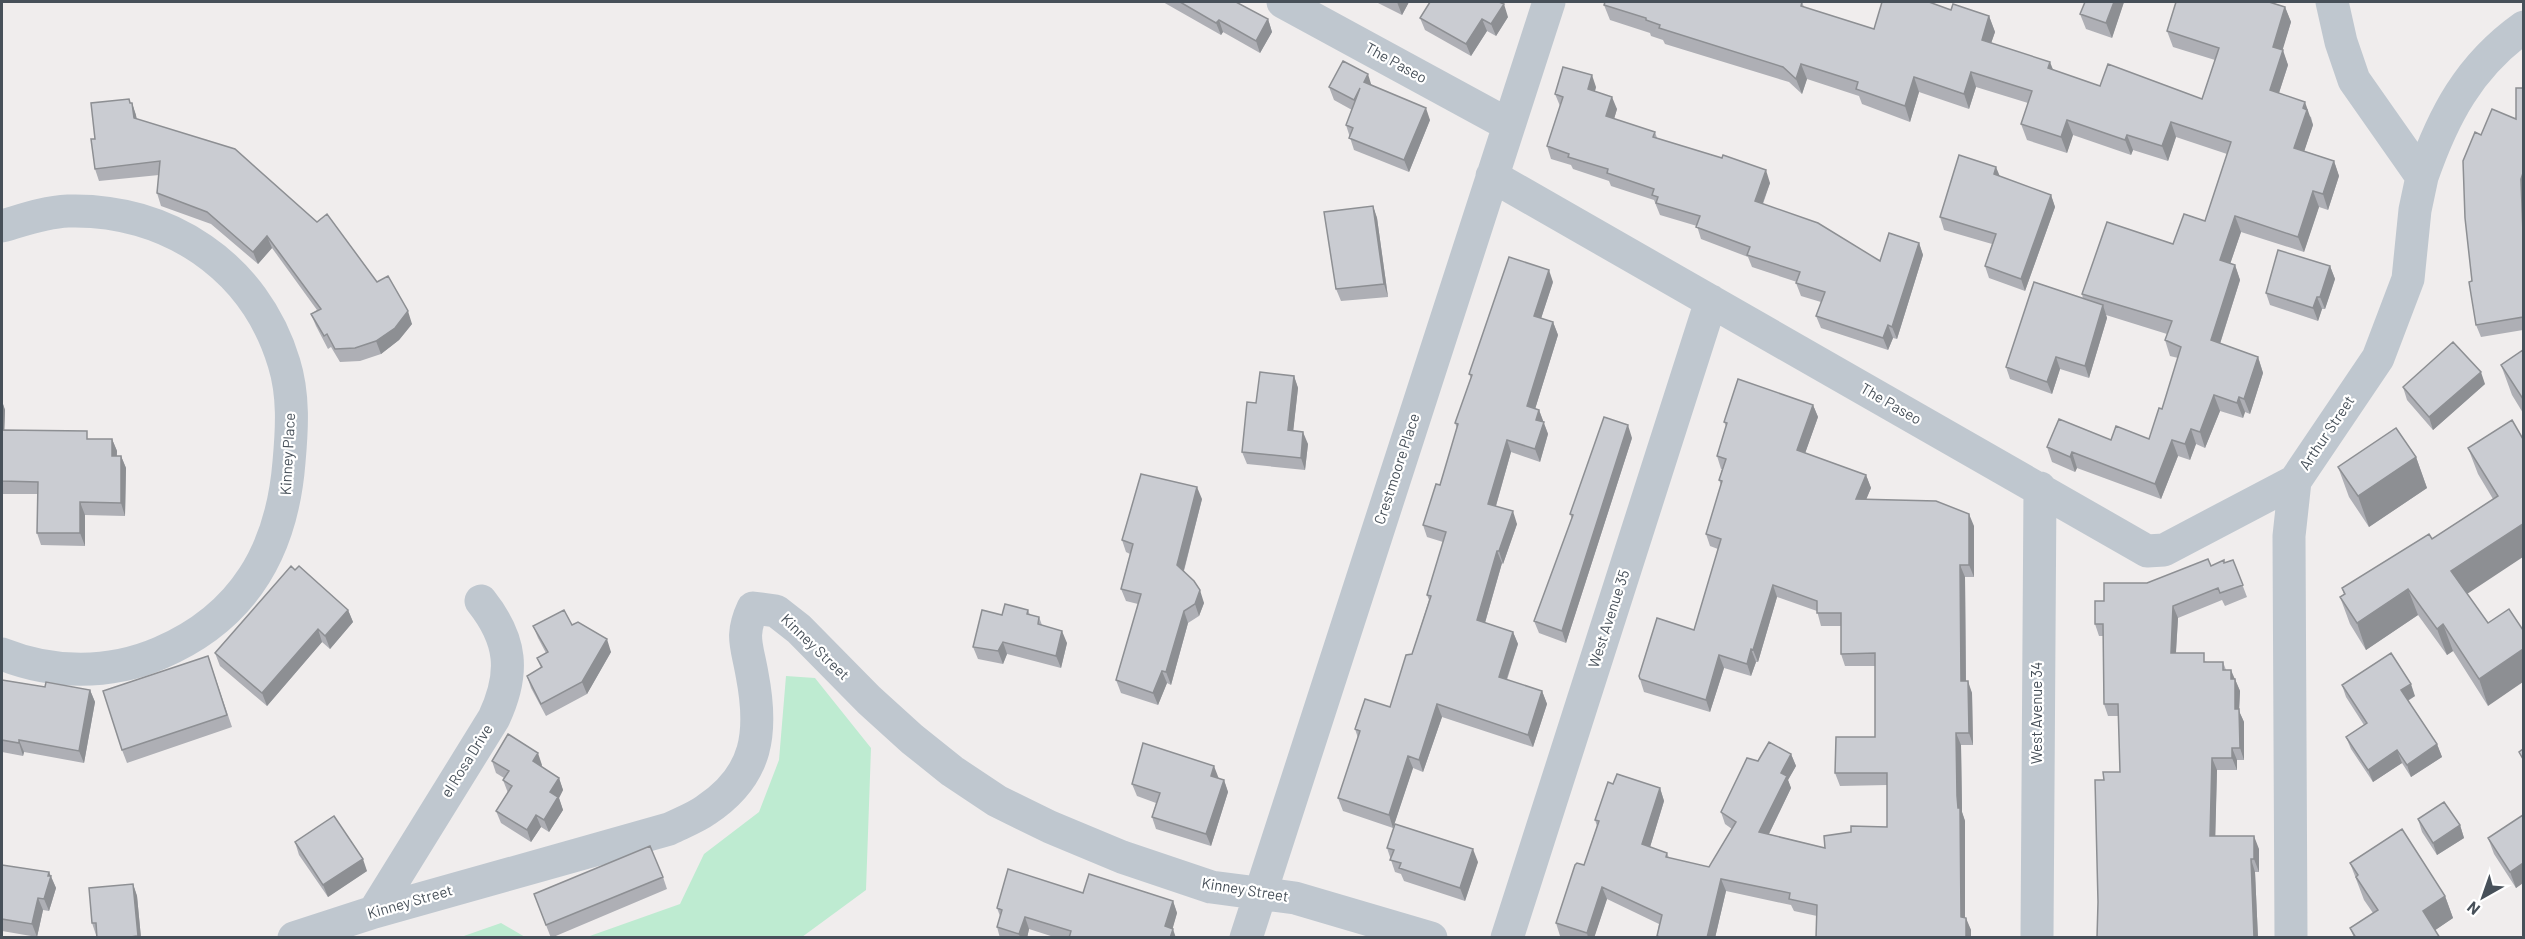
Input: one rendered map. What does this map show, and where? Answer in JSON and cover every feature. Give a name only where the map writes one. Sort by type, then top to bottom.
[{"type":"street","name":"The Paseo","points":[[1283,2],[1509,125]]},
{"type":"street","name":"Crestmoore Place","points":[[1246,938],[1548,2]]},
{"type":"street","points":[[2332,2],[2354,80],[2422,177]]},
{"type":"street","name":"Arthur Street","points":[[2291,938],[2289,536],[2295,481],[2378,358],[2408,279],[2415,210],[2422,177],[2438,133],[2458,95],[2485,62],[2523,27]]},
{"type":"street","name":"The Paseo","points":[[1492,176],[2148,551],[2164,550],[2295,481]]},
{"type":"street","name":"Kinney Place","points":[[2,226],[28,218],[66,211],[106,212],[145,220],[185,237],[221,263],[251,295],[271,329],[284,364],[291,396],[292,432],[287,497],[271,545],[262,565],[241,595],[215,621],[182,644],[145,660],[106,669],[62,670],[23,662],[2,654]]},
{"type":"street","name":"West Avenue 35","points":[[1507,938],[1711,301]]},
{"type":"street","name":"West Avenue 34","points":[[2037,938],[2040,488]]},
{"type":"street","name":"el Rosa Drive","points":[[374,912],[494,718],[504,697],[509,668],[505,643],[496,620],[481,601]]},
{"type":"street","name":"Kinney Street","points":[[294,938],[374,912],[669,829],[706,811],[732,789],[750,762],[759,730],[757,698],[744,626],[753,608],[776,611],[799,628],[869,700],[952,771],[998,801],[1050,827],[1122,857],[1211,887],[1295,898],[1431,938]]},
{"type":"green space","points":[[786,676],[815,678],[871,748],[866,890],[802,937],[587,937],[680,904],[704,854],[759,812],[779,760]]},
{"type":"green space","points":[[501,923],[525,937],[461,937]]},
{"type":"building","points":[[1180,2],[1236,2],[1268,19],[1256,41],[1219,20],[1216,23]]},
{"type":"building","points":[[1430,2],[1499,2],[1504,4],[1491,24],[1482,19],[1466,44],[1420,18]]},
{"type":"building","points":[[1605,2],[1802,2],[1801,6],[1874,29],[1882,2],[1929,2],[1951,10],[1953,4],[1989,16],[1982,40],[2050,62],[2048,68],[2100,86],[2108,64],[2202,99],[2219,48],[2167,31],[2176,2],[2269,2],[2285,7],[2273,47],[2283,50],[2270,90],[2305,102],[2303,108],[2307,110],[2294,148],[2334,161],[2323,194],[2313,191],[2298,237],[2235,216],[2220,260],[2235,265],[2211,340],[2258,357],[2244,399],[2239,397],[2237,403],[2214,395],[2200,432],[2191,429],[2185,444],[2172,440],[2155,484],[2072,452],[2070,457],[2047,447],[2059,419],[2111,440],[2116,426],[2149,439],[2159,408],[2162,409],[2181,347],[2165,340],[2172,321],[2082,294],[2107,222],[2173,244],[2184,214],[2205,221],[2231,142],[2171,122],[2162,146],[2127,135],[2125,140],[2067,120],[2061,137],[2021,124],[2032,91],[1971,72],[1964,94],[1914,77],[1905,106],[1856,89],[1858,82],[1801,64],[1796,79],[1783,67],[1659,28],[1660,25],[1646,18],[1604,5]]},
{"type":"building","points":[[2085,2],[2114,2],[2106,23],[2080,14]]},
{"type":"building","points":[[1343,61],[1368,74],[1364,82],[1426,108],[1404,160],[1349,138],[1353,128],[1346,125],[1360,88],[1354,100],[1329,87]]},
{"type":"building","points":[[1563,67],[1592,75],[1588,89],[1612,97],[1606,116],[1655,132],[1653,137],[1722,158],[1723,155],[1766,170],[1755,201],[1818,223],[1880,261],[1889,233],[1919,243],[1892,327],[1888,325],[1883,338],[1816,316],[1825,292],[1796,283],[1800,272],[1747,255],[1750,247],[1696,227],[1700,216],[1656,203],[1658,197],[1652,195],[1654,189],[1607,173],[1608,169],[1568,157],[1569,154],[1547,146],[1563,97],[1555,94]]},
{"type":"building","points":[[2516,88],[2523,88],[2523,173],[2521,179],[2523,317],[2476,325],[2469,282],[2472,281],[2465,218],[2463,161],[2475,132],[2481,135],[2492,109],[2516,119]]},
{"type":"building","points":[[129,99],[132,103],[134,118],[235,149],[317,222],[327,214],[377,282],[388,276],[408,311],[395,328],[376,341],[355,348],[335,349],[327,334],[324,336],[311,314],[321,309],[267,236],[253,252],[207,212],[157,193],[160,161],[95,169],[91,139],[95,139],[91,103]]},
{"type":"building","points":[[1959,155],[1996,167],[1994,174],[2051,195],[2021,279],[1985,266],[1996,234],[1940,217]]},
{"type":"building","points":[[1373,206],[1384,284],[1336,289],[1324,212]]},
{"type":"building","points":[[2278,250],[2330,266],[2320,297],[2317,297],[2313,308],[2266,293]]},
{"type":"building","points":[[1509,257],[1549,270],[1534,316],[1553,322],[1527,406],[1539,410],[1536,420],[1544,422],[1535,449],[1507,440],[1488,504],[1513,511],[1499,551],[1497,551],[1477,620],[1513,632],[1499,677],[1542,691],[1528,735],[1437,704],[1419,760],[1408,756],[1389,815],[1338,798],[1360,731],[1355,729],[1365,699],[1390,707],[1406,655],[1412,654],[1431,596],[1427,595],[1446,532],[1423,525],[1436,484],[1440,485],[1458,424],[1455,423],[1472,375],[1469,374]]},
{"type":"building","points":[[2034,282],[2103,305],[2085,366],[2056,357],[2047,382],[2006,367]]},
{"type":"building","points":[[2453,342],[2481,372],[2429,417],[2403,387]]},
{"type":"building","points":[[2523,350],[2523,399],[2501,365]]},
{"type":"building","points":[[1260,372],[1294,376],[1288,430],[1303,432],[1301,458],[1242,452],[1247,402],[1256,403]]},
{"type":"building","points":[[1738,379],[1813,405],[1797,450],[1866,475],[1856,499],[1936,501],[1969,514],[1969,565],[1960,565],[1961,681],[1968,681],[1969,733],[1956,733],[1957,796],[1958,808],[1960,808],[1961,917],[1966,918],[1966,938],[1816,938],[1817,905],[1789,899],[1790,893],[1721,879],[1707,938],[1657,936],[1662,915],[1602,887],[1587,933],[1556,923],[1575,865],[1577,863],[1584,865],[1599,821],[1595,820],[1608,782],[1613,784],[1617,774],[1660,788],[1642,844],[1667,853],[1666,857],[1709,867],[1736,822],[1721,812],[1747,758],[1758,761],[1769,742],[1791,754],[1781,773],[1787,776],[1759,832],[1825,848],[1824,836],[1851,832],[1851,826],[1887,827],[1887,773],[1835,773],[1836,737],[1875,737],[1875,653],[1841,654],[1841,613],[1817,613],[1817,601],[1773,585],[1747,664],[1719,655],[1706,700],[1640,679],[1639,676],[1657,618],[1694,630],[1721,539],[1706,534],[1722,481],[1719,480],[1726,459],[1717,456],[1727,423],[1724,422]]},
{"type":"building","points":[[1604,417],[1628,425],[1562,631],[1534,621],[1573,515],[1570,514]]},
{"type":"building","points":[[2512,420],[2523,439],[2523,524],[2451,571],[2488,623],[2509,609],[2523,630],[2523,649],[2479,679],[2443,624],[2437,629],[2408,589],[2357,623],[2340,597],[2345,594],[2342,588],[2429,534],[2432,539],[2498,496],[2468,448]]},
{"type":"building","points":[[2396,428],[2416,457],[2358,496],[2338,467]]},
{"type":"building","points":[[2,430],[87,431],[87,439],[112,439],[112,456],[121,456],[121,503],[80,502],[80,533],[37,533],[38,482],[2,481]]},
{"type":"building","points":[[1141,474],[1197,487],[1177,565],[1200,590],[1195,604],[1184,611],[1166,672],[1162,671],[1153,693],[1116,680],[1141,594],[1121,589],[1133,544],[1122,540]]},
{"type":"building","points":[[2208,559],[2211,566],[2224,560],[2224,563],[2233,560],[2243,585],[2220,593],[2218,588],[2173,606],[2171,653],[2204,653],[2204,662],[2223,662],[2223,670],[2231,670],[2231,679],[2235,679],[2235,709],[2239,709],[2240,748],[2232,748],[2232,758],[2212,758],[2210,836],[2254,836],[2254,859],[2251,859],[2254,938],[2097,938],[2095,780],[2104,780],[2103,772],[2120,772],[2118,704],[2104,704],[2103,624],[2095,624],[2095,601],[2104,601],[2104,583],[2147,583]]},
{"type":"building","points":[[291,566],[295,570],[299,566],[348,610],[325,636],[318,629],[262,693],[215,653]]},
{"type":"building","points":[[1005,604],[1028,610],[1027,614],[1039,617],[1038,624],[1062,631],[1056,656],[1003,642],[998,651],[973,647],[982,610],[1002,615]]},
{"type":"building","points":[[564,610],[572,625],[578,622],[607,639],[582,682],[541,704],[527,676],[542,667],[537,658],[548,652],[533,626]]},
{"type":"building","points":[[2391,653],[2411,684],[2401,690],[2437,744],[2407,765],[2397,750],[2368,770],[2346,737],[2367,723],[2342,685]]},
{"type":"building","points":[[208,656],[227,715],[122,750],[103,691]]},
{"type":"building","points":[[2,680],[45,687],[46,682],[90,690],[79,751],[19,740],[19,743],[2,740]]},
{"type":"building","points":[[508,734],[538,753],[533,761],[559,778],[550,792],[558,797],[544,820],[536,815],[527,830],[496,811],[512,786],[503,780],[509,771],[492,761]]},
{"type":"building","points":[[1143,743],[1214,766],[1211,776],[1224,780],[1206,834],[1152,817],[1160,793],[1132,784]]},
{"type":"building","points":[[2444,802],[2460,825],[2433,843],[2418,819]]},
{"type":"building","points":[[2523,815],[2523,863],[2510,872],[2488,838]]},
{"type":"building","points":[[334,816],[363,859],[323,885],[295,842]]},
{"type":"building","points":[[1395,824],[1473,849],[1460,888],[1399,868],[1401,863],[1390,860],[1394,850],[1387,848]]},
{"type":"building","points":[[2402,829],[2445,896],[2423,911],[2440,938],[2356,938],[2350,928],[2378,910],[2356,877],[2358,875],[2350,863]]},
{"type":"building","points":[[650,846],[663,877],[546,925],[534,894]]},
{"type":"building","points":[[2,865],[49,872],[48,876],[51,876],[44,899],[38,898],[32,924],[2,919]]},
{"type":"building","points":[[1008,869],[1083,893],[1089,874],[1173,901],[1165,926],[1173,929],[1170,938],[1069,938],[1071,931],[1025,917],[1019,934],[997,927],[1002,910],[997,908]]},
{"type":"building","points":[[133,884],[138,936],[97,938],[96,923],[92,923],[89,888]]}]
